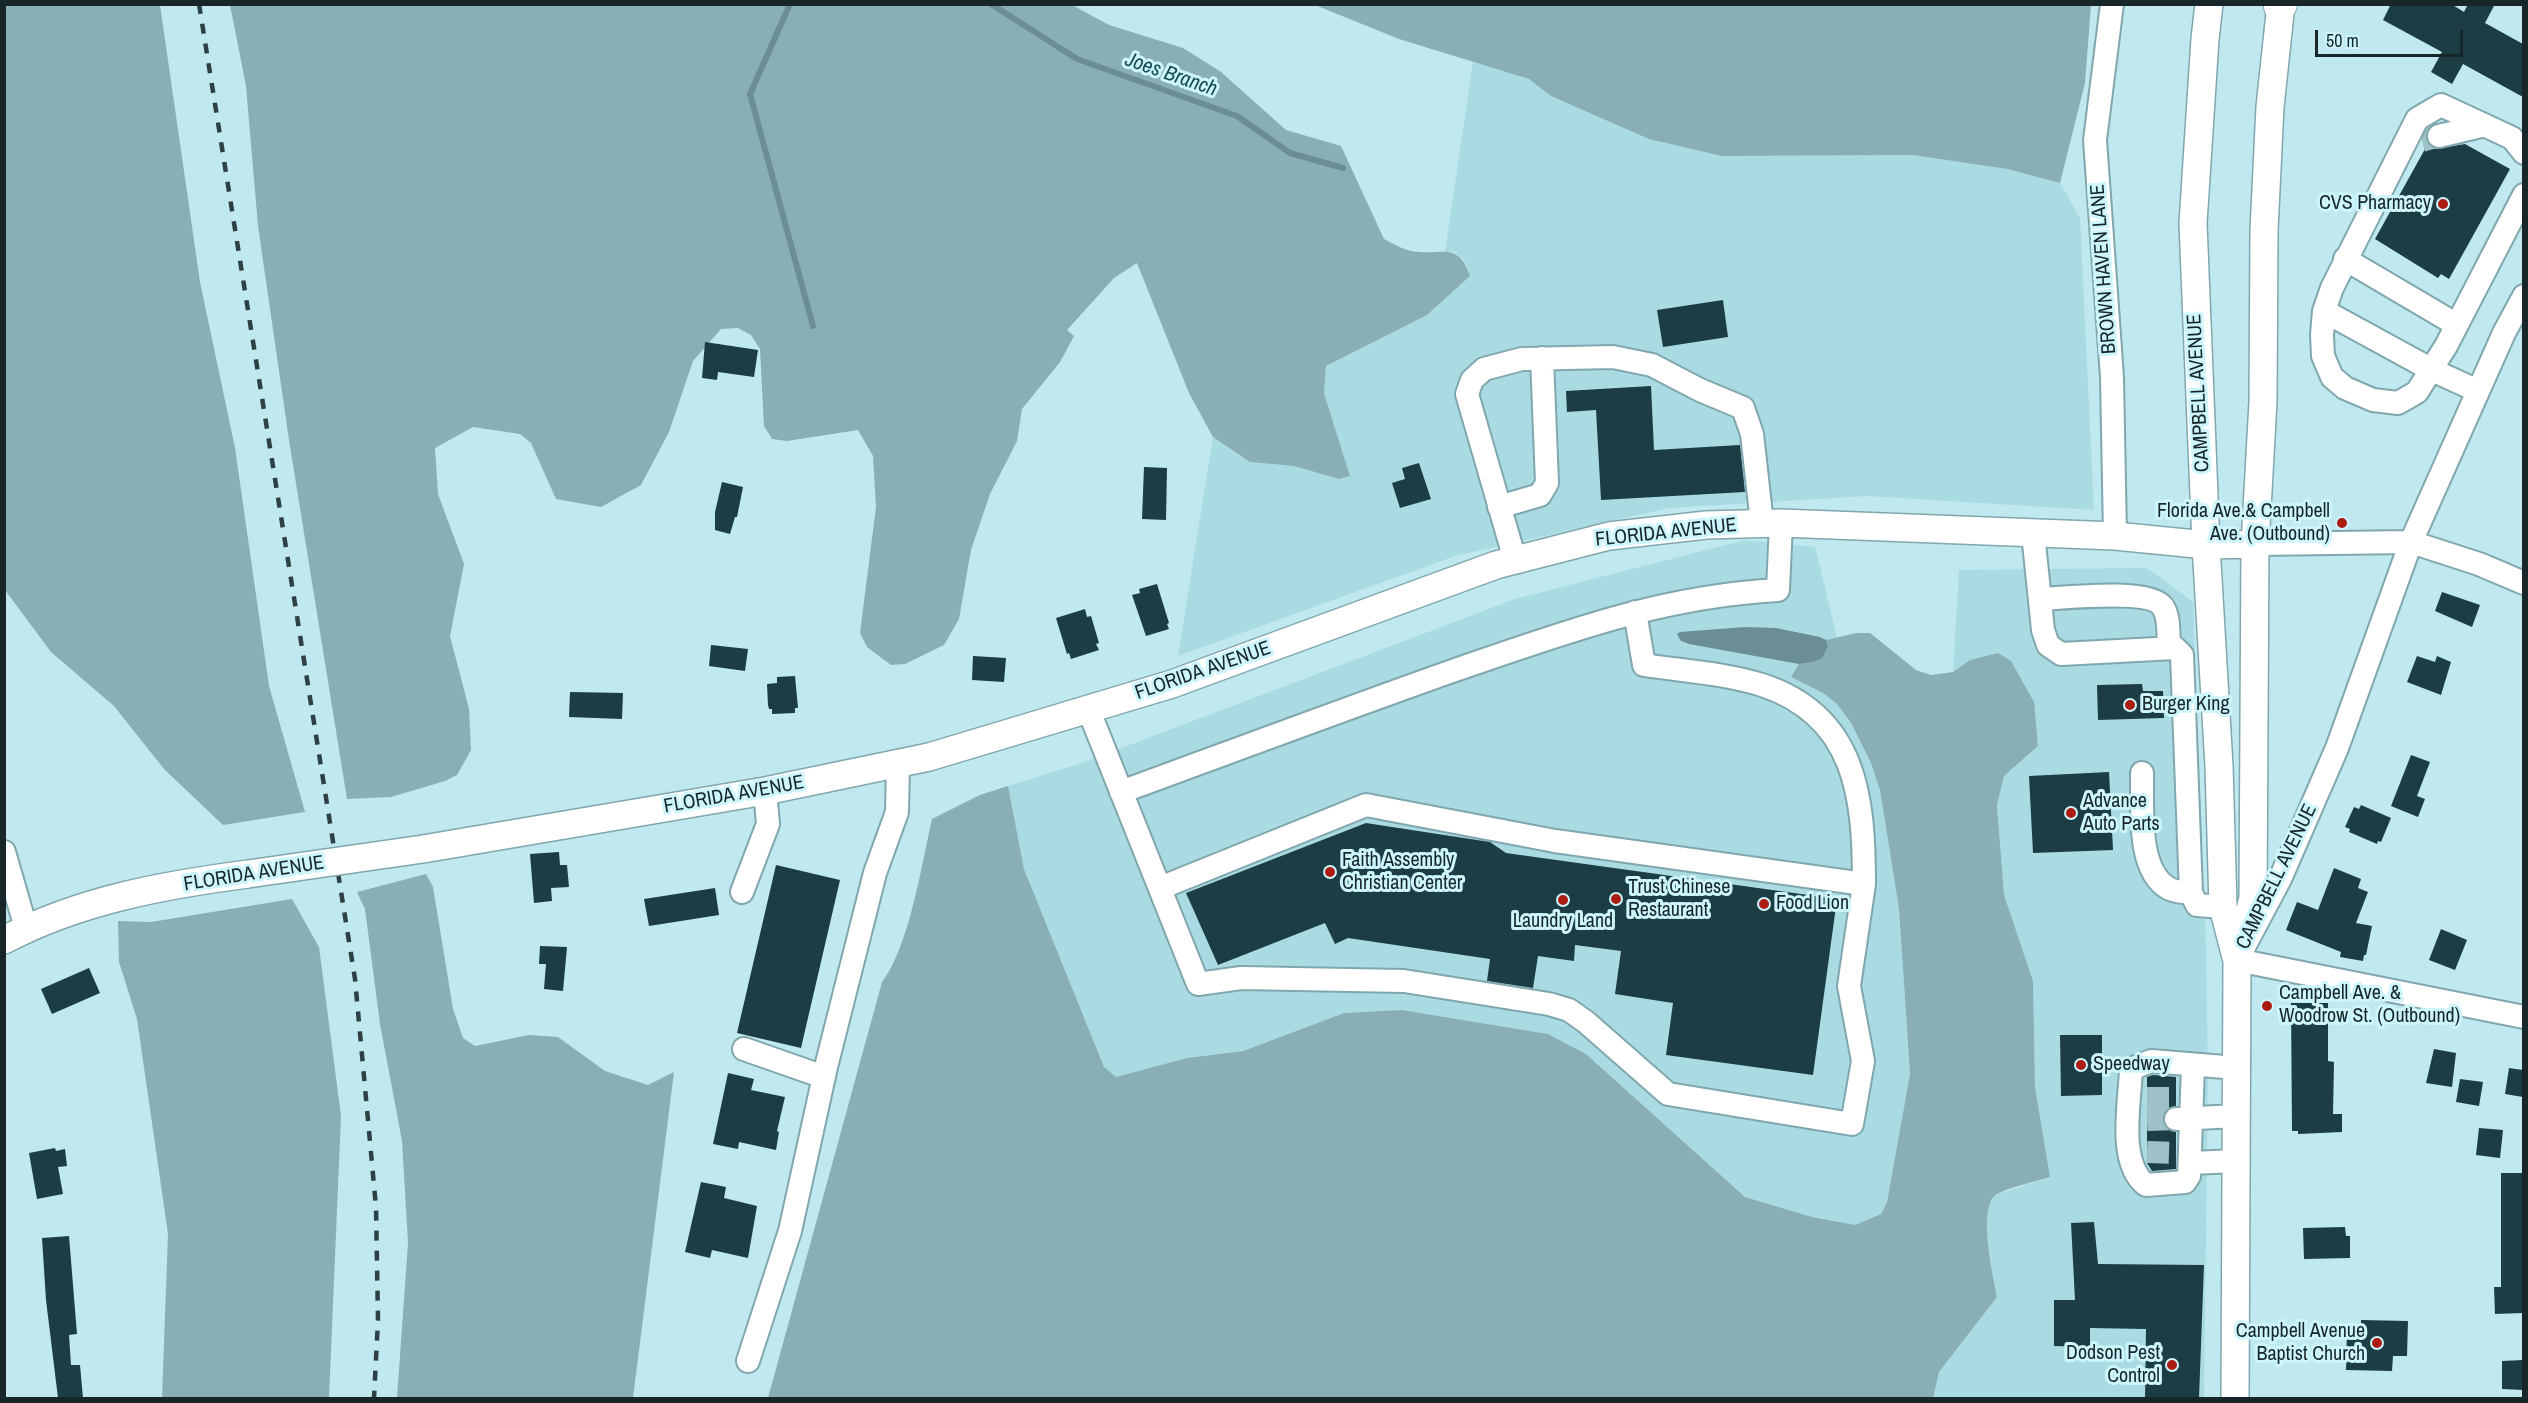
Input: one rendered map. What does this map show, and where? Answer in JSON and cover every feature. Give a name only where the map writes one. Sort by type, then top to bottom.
[{"type":"main road","name":"CAMPBELL AVENUE","points":[[2209,4],[2193,223],[2206,545],[2217,711],[2223,907],[2237,960]]},
{"type":"main road","name":"CAMPBELL AVENUE","points":[[2235,1398],[2237,960],[2253,898],[2255,544],[2263,402],[2264,230],[2270,107],[2281,5]]},
{"type":"main road","name":"FLORIDA AVENUE","points":[[15,934],[92,904],[200,881],[423,849],[765,791],[929,757],[1089,711],[1172,684],[1496,565],[1609,536],[1706,525],[1771,523],[2115,536],[2206,545],[2255,544]]},
{"type":"street","name":"BROWN HAVEN LANE","points":[[2112,4],[2095,140],[2112,377],[2115,536]]},
{"type":"street","points":[[2422,141],[2417,119],[2441,105],[2481,126],[2512,138],[2523,153]]},
{"type":"street","points":[[2481,126],[2422,141],[2345,259],[2324,311],[2323,356],[2332,377],[2345,387],[2373,400],[2398,403],[2417,392],[2457,325],[2523,195]]},
{"type":"street","points":[[2345,259],[2457,325]]},
{"type":"street","name":"CAMPBELL AVENUE","points":[[2237,960],[2280,879],[2337,748],[2410,542],[2504,333],[2523,296]]},
{"type":"street","points":[[2324,311],[2432,370],[2478,392]]},
{"type":"street","points":[[2504,333],[2523,319]]},
{"type":"street","points":[[1121,792],[1399,690],[1580,627],[1705,597],[1778,590],[1771,523],[1752,434],[1743,408],[1700,390],[1652,365],[1613,357],[1522,359],[1484,369],[1472,380],[1467,393],[1515,560]]},
{"type":"street","points":[[1499,507],[1540,495],[1547,483],[1542,358]]},
{"type":"street","points":[[2033,533],[2043,630],[2048,645],[2061,654],[2214,647]]},
{"type":"street","name":"FLORIDA AVENUE","points":[[2255,544],[2410,542],[2479,564],[2523,583]]},
{"type":"street","points":[[2040,599],[2131,595],[2150,597],[2162,606],[2172,648],[2182,655],[2191,893],[2197,905],[2223,907]]},
{"type":"street","points":[[1089,711],[1198,984],[1241,978],[1404,981],[1548,1004],[1577,1016],[1668,1094],[1852,1124],[1863,1061],[1849,986],[1864,884],[1863,818],[1855,778],[1847,758],[1823,723],[1793,700],[1760,685],[1644,665],[1635,612]]},
{"type":"street","points":[[2184,712],[2217,711]]},
{"type":"street","points":[[748,1361],[790,1231],[824,1077],[875,873],[897,812],[898,764]]},
{"type":"street","points":[[2186,767],[2219,766]]},
{"type":"street","points":[[2142,773],[2148,866],[2158,881],[2170,890],[2191,893]]},
{"type":"street","points":[[742,892],[768,824],[765,791]]},
{"type":"street","points":[[1160,888],[1366,805],[1555,841],[1864,884]]},
{"type":"street","points":[[4,852],[15,934]]},
{"type":"street","points":[[2237,960],[2523,1017]]},
{"type":"street","points":[[744,1049],[824,1077]]},
{"type":"street","points":[[2193,1066],[2183,1109],[2185,1157],[2189,1176],[2185,1182],[2146,1185],[2139,1179],[2138,1109],[2131,1069],[2151,1061],[2237,1068]]},
{"type":"street","points":[[2183,1109],[2237,1116]]},
{"type":"street","points":[[2185,1157],[2237,1161]]},
{"type":"shaded area","points":[[5,4],[160,5],[200,282],[235,448],[269,686],[305,812],[223,825],[164,769],[114,706],[51,652],[5,590]]},
{"type":"shaded area","points":[[230,5],[1072,5],[1109,25],[1183,48],[1221,72],[1286,130],[1341,146],[1384,239],[1411,251],[1454,253],[1460,257],[1470,276],[1427,315],[1326,366],[1324,393],[1350,476],[1339,479],[1294,466],[1250,462],[1213,437],[1189,393],[1137,263],[1114,278],[1067,330],[1074,336],[1060,362],[1022,409],[1017,441],[990,494],[971,550],[959,619],[944,645],[905,664],[891,665],[867,647],[860,633],[876,507],[873,456],[858,430],[787,441],[772,439],[764,426],[760,349],[751,335],[738,328],[721,329],[693,361],[669,432],[641,485],[601,507],[556,499],[531,443],[520,434],[473,427],[435,448],[438,494],[464,564],[450,636],[469,709],[471,750],[457,775],[445,781],[391,797],[347,799],[289,440],[258,226],[246,86]]},
{"type":"shaded area","points":[[1315,5],[2091,5],[2085,83],[2060,183],[2007,169],[1913,155],[1722,156],[1649,139],[1551,96],[1529,79],[1399,39]]},
{"type":"shaded area","points":[[1473,62],[1530,79],[1551,96],[1722,156],[1913,155],[2007,169],[2060,183],[2080,218],[2094,510],[1867,496],[1669,508],[1455,556],[1178,656],[1213,437],[1250,462],[1294,466],[1339,479],[1350,476],[1324,393],[1326,366],[1427,315],[1470,276],[1465,261],[1455,252],[1445,252]]},
{"type":"shaded area","points":[[1745,540],[1815,547],[1837,637],[1826,640],[1791,677],[1823,693],[1837,704],[1851,723],[1871,763],[1880,790],[1899,909],[1910,1074],[1887,1202],[1881,1214],[1855,1225],[1812,1217],[1745,1197],[1586,1054],[1548,1034],[1402,1010],[1344,1013],[1243,1051],[1187,1058],[1116,1077],[1104,1067],[1024,869],[1008,786],[1082,763],[1515,599]]},
{"type":"shaded area","points":[[2147,568],[2193,602],[2206,946],[2208,1077],[2204,1398],[1933,1398],[1939,1372],[1997,1297],[1987,1238],[1987,1208],[1995,1195],[2050,1177],[2035,1087],[2033,981],[2004,895],[1997,805],[2004,776],[2038,746],[1970,660],[1953,672],[1959,570]]},
{"type":"shaded area","points":[[1745,627],[1776,628],[1820,637],[1826,640],[1828,646],[1822,658],[1799,664],[1689,644],[1681,641],[1677,634]]},
{"type":"shaded area","points":[[1856,633],[1870,633],[1916,670],[1931,675],[1953,672],[1970,660],[1998,653],[2011,661],[2034,702],[2038,746],[2004,776],[1997,805],[2004,895],[2033,981],[2035,1087],[2050,1177],[2003,1191],[1991,1201],[1987,1227],[1997,1297],[1939,1372],[1933,1398],[768,1398],[882,982],[900,948],[907,927],[932,819],[980,795],[1008,786],[1024,869],[1104,1067],[1116,1077],[1187,1058],[1243,1051],[1344,1013],[1402,1010],[1548,1034],[1586,1054],[1745,1197],[1812,1217],[1855,1225],[1881,1214],[1887,1202],[1910,1074],[1899,909],[1880,790],[1871,763],[1851,723],[1837,704],[1823,693],[1791,677],[1799,664],[1813,662],[1828,646],[1826,640]]},
{"type":"shaded area","points":[[426,874],[433,887],[453,1009],[463,1038],[475,1046],[529,1035],[558,1037],[605,1071],[648,1085],[674,1072],[633,1398],[397,1398],[408,1243],[402,1141],[380,1024],[365,909],[357,892]]},
{"type":"shaded area","points":[[292,899],[319,947],[341,1116],[329,1398],[162,1398],[168,1234],[137,1019],[119,962],[118,921],[151,922]]},
{"type":"building","points":[[2391,4],[2451,4],[2464,12],[2468,4],[2495,4],[2485,23],[2523,44],[2523,97],[2463,64],[2452,84],[2431,72],[2442,52],[2383,20]]},
{"type":"building","name":"CVS Pharmacy","points":[[2428,129],[2426,140],[2435,149],[2465,144],[2510,169],[2449,279],[2441,274],[2438,278],[2375,239],[2425,149],[2422,139]]},
{"type":"building","points":[[1723,300],[1728,337],[1663,347],[1657,310]]},
{"type":"building","points":[[705,342],[758,350],[754,377],[718,372],[717,380],[702,378]]},
{"type":"building","points":[[1651,386],[1654,450],[1740,445],[1745,492],[1601,500],[1596,410],[1567,412],[1566,391]]},
{"type":"building","points":[[1419,463],[1431,499],[1400,508],[1392,483],[1405,479],[1402,468]]},
{"type":"building","points":[[1144,467],[1167,468],[1166,520],[1142,519]]},
{"type":"building","points":[[722,482],[743,487],[737,517],[735,517],[730,534],[715,530],[715,512]]},
{"type":"building","points":[[1157,584],[1169,629],[1146,636],[1132,595],[1140,593],[1139,589]]},
{"type":"building","points":[[2442,592],[2480,605],[2472,627],[2435,611]]},
{"type":"building","points":[[1085,609],[1087,617],[1091,616],[1099,650],[1071,659],[1069,653],[1067,654],[1056,618]]},
{"type":"building","points":[[711,645],[748,649],[745,671],[709,666]]},
{"type":"building","points":[[973,656],[1006,658],[1004,682],[972,680]]},
{"type":"building","points":[[2417,656],[2435,662],[2437,656],[2451,662],[2441,695],[2407,682]]},
{"type":"building","points":[[795,676],[798,708],[795,708],[795,713],[772,714],[772,709],[769,709],[768,705],[767,684],[777,683],[777,677]]},
{"type":"building","name":"Burger King","points":[[2142,684],[2143,691],[2163,691],[2164,718],[2098,720],[2097,685]]},
{"type":"building","points":[[570,692],[623,693],[622,719],[569,717]]},
{"type":"building","points":[[2411,755],[2430,762],[2417,796],[2425,799],[2418,817],[2391,806]]},
{"type":"building","name":"Advance Auto Parts","points":[[2109,772],[2113,850],[2033,853],[2029,776]]},
{"type":"building","points":[[2361,805],[2391,818],[2381,842],[2378,841],[2377,844],[2349,832],[2350,829],[2345,827],[2354,807],[2359,809]]},
{"type":"building","points":[[1366,823],[1490,842],[1506,853],[1837,899],[1813,1075],[1666,1055],[1673,1003],[1615,994],[1621,951],[1575,945],[1574,961],[1538,956],[1533,988],[1487,981],[1490,959],[1348,938],[1335,944],[1325,923],[1218,965],[1186,893]]},
{"type":"building","points":[[559,852],[560,865],[567,865],[569,887],[551,888],[552,901],[534,903],[530,854]]},
{"type":"building","points":[[776,865],[840,880],[801,1048],[737,1033]]},
{"type":"building","points":[[2334,868],[2361,879],[2358,888],[2368,892],[2356,923],[2372,926],[2363,961],[2340,957],[2341,952],[2286,930],[2297,902],[2318,910]]},
{"type":"building","points":[[715,888],[719,915],[649,926],[644,899]]},
{"type":"building","points":[[2441,929],[2467,940],[2455,970],[2429,960]]},
{"type":"building","points":[[540,946],[567,947],[563,991],[544,989],[546,964],[539,964]]},
{"type":"building","points":[[89,968],[100,993],[52,1014],[41,989]]},
{"type":"building","points":[[2291,1003],[2328,1003],[2328,1061],[2334,1062],[2333,1114],[2342,1114],[2342,1132],[2298,1134],[2298,1131],[2292,1131]]},
{"type":"building","name":"Speedway","points":[[2060,1035],[2102,1035],[2102,1095],[2061,1096]]},
{"type":"building","points":[[2434,1049],[2456,1053],[2452,1087],[2426,1083]]},
{"type":"building","points":[[2509,1068],[2523,1070],[2523,1097],[2505,1094]]},
{"type":"building","points":[[728,1073],[754,1079],[751,1090],[785,1097],[777,1131],[779,1132],[776,1150],[739,1142],[738,1149],[713,1144]]},
{"type":"building","name":"Speedway","points":[[2153,1075],[2176,1077],[2176,1106],[2168,1108],[2163,1119],[2165,1127],[2176,1132],[2176,1169],[2152,1171],[2147,1163],[2147,1077]]},
{"type":"building","points":[[2460,1079],[2483,1082],[2479,1106],[2456,1102]]},
{"type":"building","points":[[2479,1128],[2503,1130],[2500,1158],[2476,1155]]},
{"type":"building","points":[[55,1148],[56,1151],[65,1149],[67,1166],[58,1167],[63,1194],[37,1199],[29,1153]]},
{"type":"building","points":[[2501,1173],[2523,1173],[2523,1313],[2495,1314],[2494,1287],[2501,1287]]},
{"type":"building","points":[[701,1182],[726,1187],[724,1198],[757,1206],[748,1258],[712,1250],[710,1258],[685,1252]]},
{"type":"building","name":"Dodson Pest Control","points":[[2094,1222],[2098,1264],[2204,1265],[2199,1398],[2145,1398],[2146,1329],[2090,1328],[2090,1347],[2054,1346],[2054,1300],[2075,1300],[2071,1223]]},
{"type":"building","points":[[2345,1227],[2346,1236],[2350,1236],[2350,1258],[2304,1259],[2303,1228]]},
{"type":"building","points":[[69,1236],[77,1334],[69,1335],[71,1365],[80,1365],[83,1398],[58,1398],[46,1300],[42,1238]]},
{"type":"building","name":"Campbell Avenue Baptist Church","points":[[2361,1320],[2408,1321],[2407,1356],[2393,1356],[2392,1371],[2346,1370],[2347,1330],[2361,1330]]},
{"type":"building","points":[[2523,1360],[2523,1390],[2502,1389],[2502,1361]]},
{"type":"waterway","points":[[790,4],[750,94],[813,326]]},
{"type":"waterway","name":"Joes Branch","points":[[991,4],[1077,59],[1237,116],[1290,153],[1343,168]]},
{"type":"tunnel","points":[[2422,141],[2439,136]]},
{"type":"tunnel","points":[[2147,1098],[2176,1098]]},
{"type":"tunnel","points":[[2147,1120],[2176,1119]]},
{"type":"tunnel","points":[[2147,1152],[2176,1153]]},
{"type":"railway","points":[[199,4],[355,979],[376,1207],[378,1320],[374,1398]]},
{"type":"place","name":"CVS Pharmacy","points":[[2443,204]]},
{"type":"place","name":"Florida Ave.& Campbell Ave. (Outbound)","points":[[2342,523]]},
{"type":"place","name":"Burger King","points":[[2130,705]]},
{"type":"place","name":"Advance Auto Parts","points":[[2071,813]]},
{"type":"place","name":"Faith Assembly Christian Center","points":[[1330,872]]},
{"type":"place","name":"Trust Chinese Restaurant","points":[[1616,899]]},
{"type":"place","name":"Laundry Land","points":[[1563,900]]},
{"type":"place","name":"Food Lion","points":[[1764,904]]},
{"type":"place","name":"Campbell Ave. & Woodrow St. (Outbound)","points":[[2267,1006]]},
{"type":"place","name":"Speedway","points":[[2081,1065]]},
{"type":"place","name":"Campbell Avenue Baptist Church","points":[[2377,1343]]},
{"type":"place","name":"Dodson Pest Control","points":[[2172,1365]]}]
